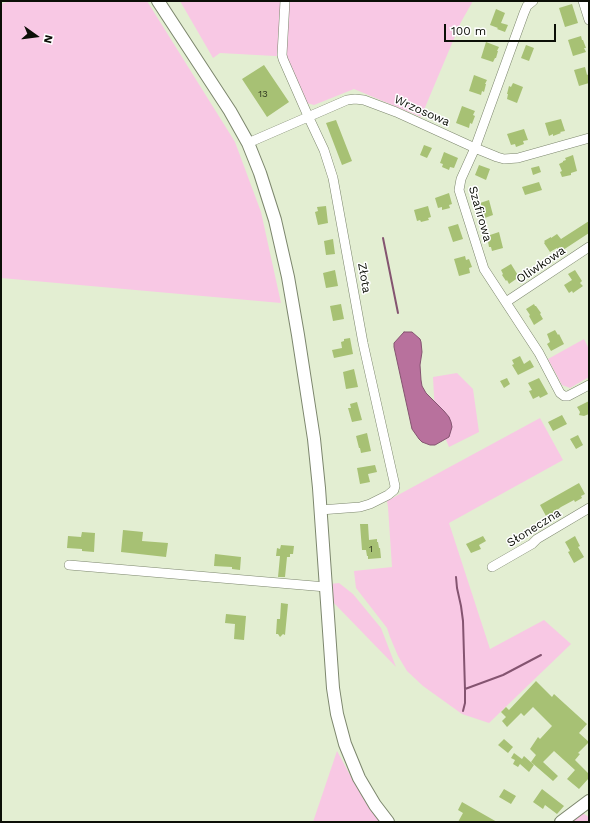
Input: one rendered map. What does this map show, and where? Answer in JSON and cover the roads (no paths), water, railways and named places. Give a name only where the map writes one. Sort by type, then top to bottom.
[{"type":"street","points":[[158,1],[226,104],[248,143],[260,173],[274,220],[288,277],[314,439],[333,688],[339,726],[364,788],[375,806],[388,822]]},
{"type":"street","name":"Złota","points":[[286,1],[282,55],[324,150],[333,178],[363,343],[395,486],[394,490],[388,495],[370,504],[360,507],[320,510]]},
{"type":"street","name":"Szafirowa","points":[[533,1],[527,6],[524,12],[475,148],[461,179],[459,190],[484,268],[539,354],[560,393],[564,396],[568,396],[589,385]]},
{"type":"street","points":[[583,1],[589,20]]},
{"type":"street","name":"Wrzosowa","points":[[248,143],[347,100],[364,100],[396,112],[475,148],[504,159],[514,159],[589,138]]},
{"type":"street","name":"Oliwkowa","points":[[506,302],[589,247]]},
{"type":"street","name":"Słoneczna","points":[[492,567],[589,508]]},
{"type":"street","points":[[69,565],[326,587]]},
{"type":"street","points":[[561,822],[589,800]]},
{"type":"waterway","points":[[383,238],[398,313]]},
{"type":"waterway","points":[[456,577],[463,621],[465,690],[465,703],[463,711]]},
{"type":"waterway","points":[[465,689],[503,675],[541,655]]}]
